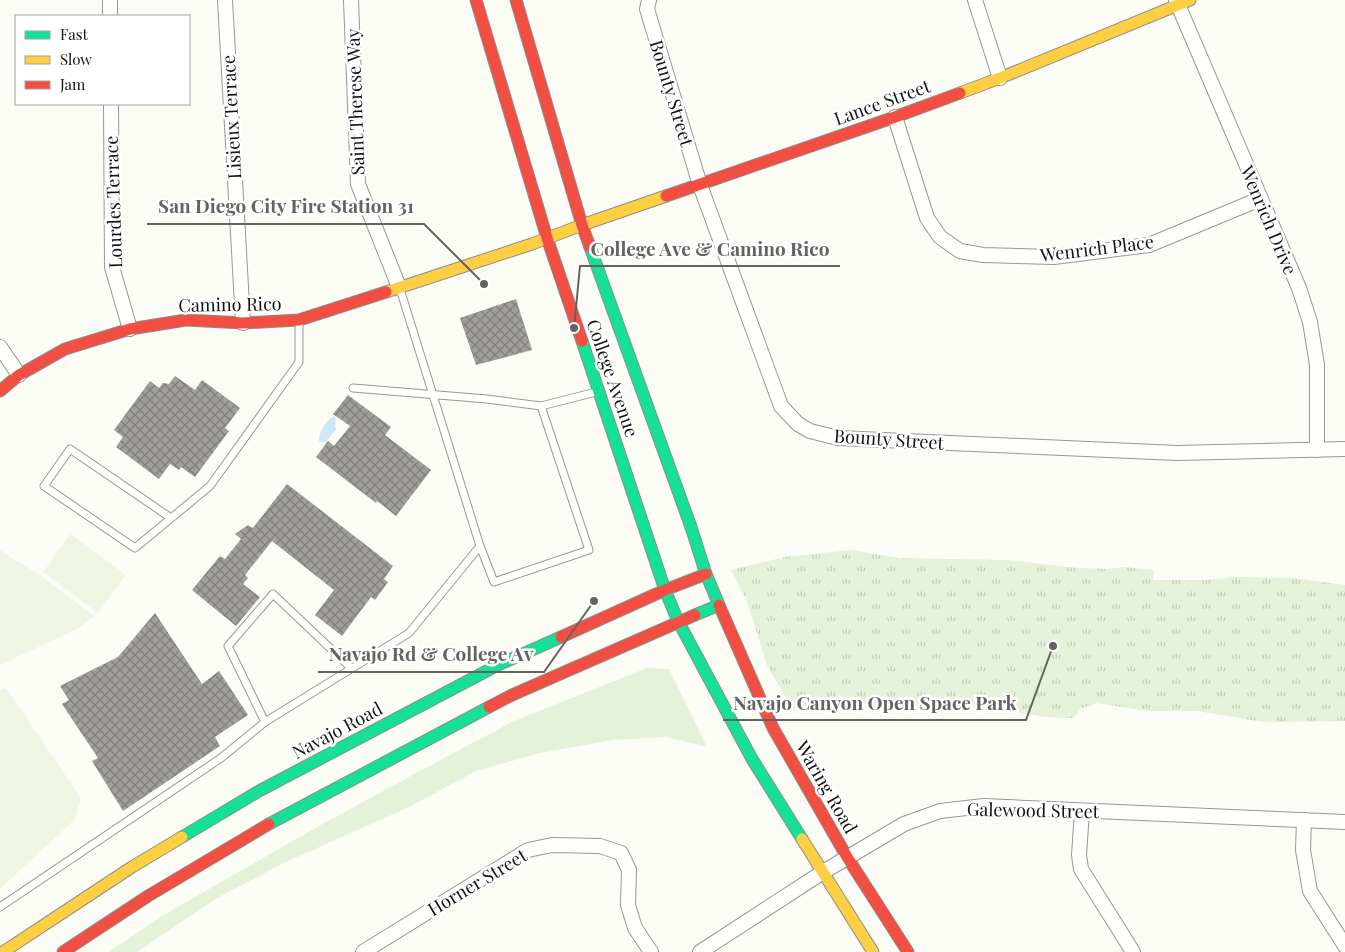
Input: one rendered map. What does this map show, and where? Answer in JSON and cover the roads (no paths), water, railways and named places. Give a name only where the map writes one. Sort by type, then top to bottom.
[{"type":"main road","name":"College Avenue","points":[[476,0],[547,238],[665,590],[678,621]]},
{"type":"main road","name":"College Avenue","points":[[516,0],[582,225],[688,518],[706,574],[719,605]]},
{"type":"main road","name":"Lance Street","points":[[582,225],[895,117],[1000,78],[1181,2]]},
{"type":"main road","name":"Camino Rico","points":[[0,391],[19,375],[65,349],[130,329],[186,320],[243,323],[299,320],[582,225]]},
{"type":"main road","name":"Navajo Road","points":[[3,952],[132,867],[260,791],[498,665],[665,590],[706,574]]},
{"type":"main road","points":[[63,952],[148,896],[275,820],[512,695],[678,621],[719,605]]},
{"type":"main road","name":"Waring Road","points":[[719,605],[773,728],[847,858],[908,952]]},
{"type":"main road","points":[[678,621],[752,759],[873,952]]},
{"type":"street","points":[[110,0],[110,15]]},
{"type":"street","name":"Lisieux Terrace","points":[[225,0],[243,323]]},
{"type":"street","name":"Saint Therese Way","points":[[351,0],[358,184],[399,287]]},
{"type":"street","name":"Bounty Street","points":[[649,0],[647,9],[700,185],[781,406],[798,424],[810,431],[838,438],[1177,453],[1345,448]]},
{"type":"street","points":[[975,0],[1000,78]]},
{"type":"street","name":"Wenrich Drive","points":[[1181,2],[1260,199],[1299,288],[1310,322],[1317,365],[1317,450]]},
{"type":"street","name":"Lourdes Terrace","points":[[111,105],[112,267],[130,329]]},
{"type":"street","name":"Wenrich Place","points":[[895,117],[927,218],[940,237],[960,251],[983,255],[1054,257],[1149,245],[1260,199]]},
{"type":"street","points":[[0,347],[19,375]]},
{"type":"street","name":"Galewood Street","points":[[700,952],[822,872],[904,824],[940,811],[984,806],[1345,822]]},
{"type":"street","points":[[1082,811],[1079,856],[1081,869],[1133,952]]},
{"type":"street","points":[[1304,820],[1302,850],[1310,891],[1345,946]]},
{"type":"street","name":"Horner Street","points":[[363,952],[528,850],[552,845],[600,846],[621,854],[629,870],[628,904],[635,928],[651,952]]},
{"type":"lane","points":[[399,287],[480,546],[494,582],[589,550],[541,406]]},
{"type":"lane","points":[[171,518],[70,449],[44,486],[135,548],[210,486],[299,362],[299,320]]},
{"type":"lane","points":[[353,388],[488,399],[541,406],[599,391]]},
{"type":"lane","points":[[0,907],[221,758],[265,722],[409,633],[480,546]]},
{"type":"lane","points":[[265,722],[228,646],[273,594],[351,668]]},
{"type":"water","points":[[334,416],[337,429],[326,442],[319,441],[323,427]]},
{"type":"place","name":"San Diego City Fire Station 31","points":[[484,284]]},
{"type":"place","name":"College Ave & Camino Rico","points":[[574,328]]},
{"type":"place","name":"Navajo Rd & College Av","points":[[594,601]]},
{"type":"place","name":"Navajo Canyon Open Space Park","points":[[1053,646]]}]
